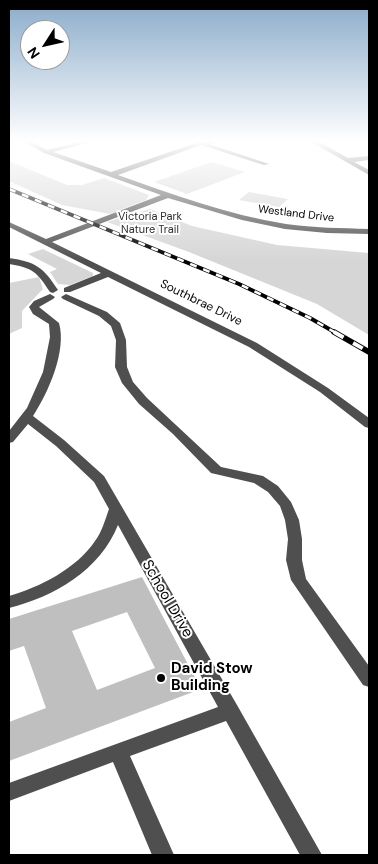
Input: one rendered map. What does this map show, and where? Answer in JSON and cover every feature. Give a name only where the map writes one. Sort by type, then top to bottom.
[{"type":"street","name":"Westland Drive","points":[[127,180],[214,211],[265,223],[329,230],[369,231]]},
{"type":"street","points":[[45,242],[168,195]]},
{"type":"street","name":"Southbrae Drive","points":[[9,224],[260,349],[324,390],[369,424]]},
{"type":"street","points":[[9,261],[28,264],[42,271],[52,293]]},
{"type":"street","points":[[9,439],[27,417],[38,399],[52,364],[56,329],[54,322],[37,312],[34,307],[52,293],[67,293],[109,273]]},
{"type":"street","points":[[67,293],[103,314],[116,325],[121,340],[121,367],[128,383],[142,401],[177,431],[216,470],[258,479],[273,489],[286,505],[294,530],[294,560],[299,580],[369,680]]},
{"type":"street","name":"School Drive","points":[[27,417],[60,443],[99,479],[311,855]]},
{"type":"street","points":[[9,602],[31,595],[49,586],[74,571],[94,554],[108,532],[116,509]]},
{"type":"street","points":[[9,792],[231,711]]},
{"type":"street","points":[[118,751],[163,855]]},
{"type":"green space","points":[[56,180],[67,185],[82,185],[97,180],[110,180],[149,195],[146,200],[110,214],[62,205],[9,181]]},
{"type":"green space","points":[[159,180],[223,180],[187,194],[154,182]]},
{"type":"green space","points":[[249,192],[288,199],[279,207],[239,200]]},
{"type":"green space","name":"Victoria Park Nature Trail","points":[[150,209],[192,226],[277,245],[369,253],[369,335],[317,304],[189,252],[107,222]]},
{"type":"green space","points":[[43,249],[93,273],[93,276],[70,285],[58,284],[50,272],[57,269],[28,254]]},
{"type":"green space","points":[[39,277],[43,289],[22,311],[22,328],[9,334],[9,283]]},
{"type":"building","name":"David Stow Building","points":[[142,577],[201,689],[9,761],[9,722],[46,708],[24,646],[9,651],[9,619]],"holes":[[[127,612],[155,668],[97,690],[72,631]]]},
{"type":"railway","points":[[9,189],[239,284],[310,318],[336,333]]},
{"type":"railway","points":[[334,332],[369,352]]},
{"type":"place","name":"David Stow Building","points":[[161,678]]}]
